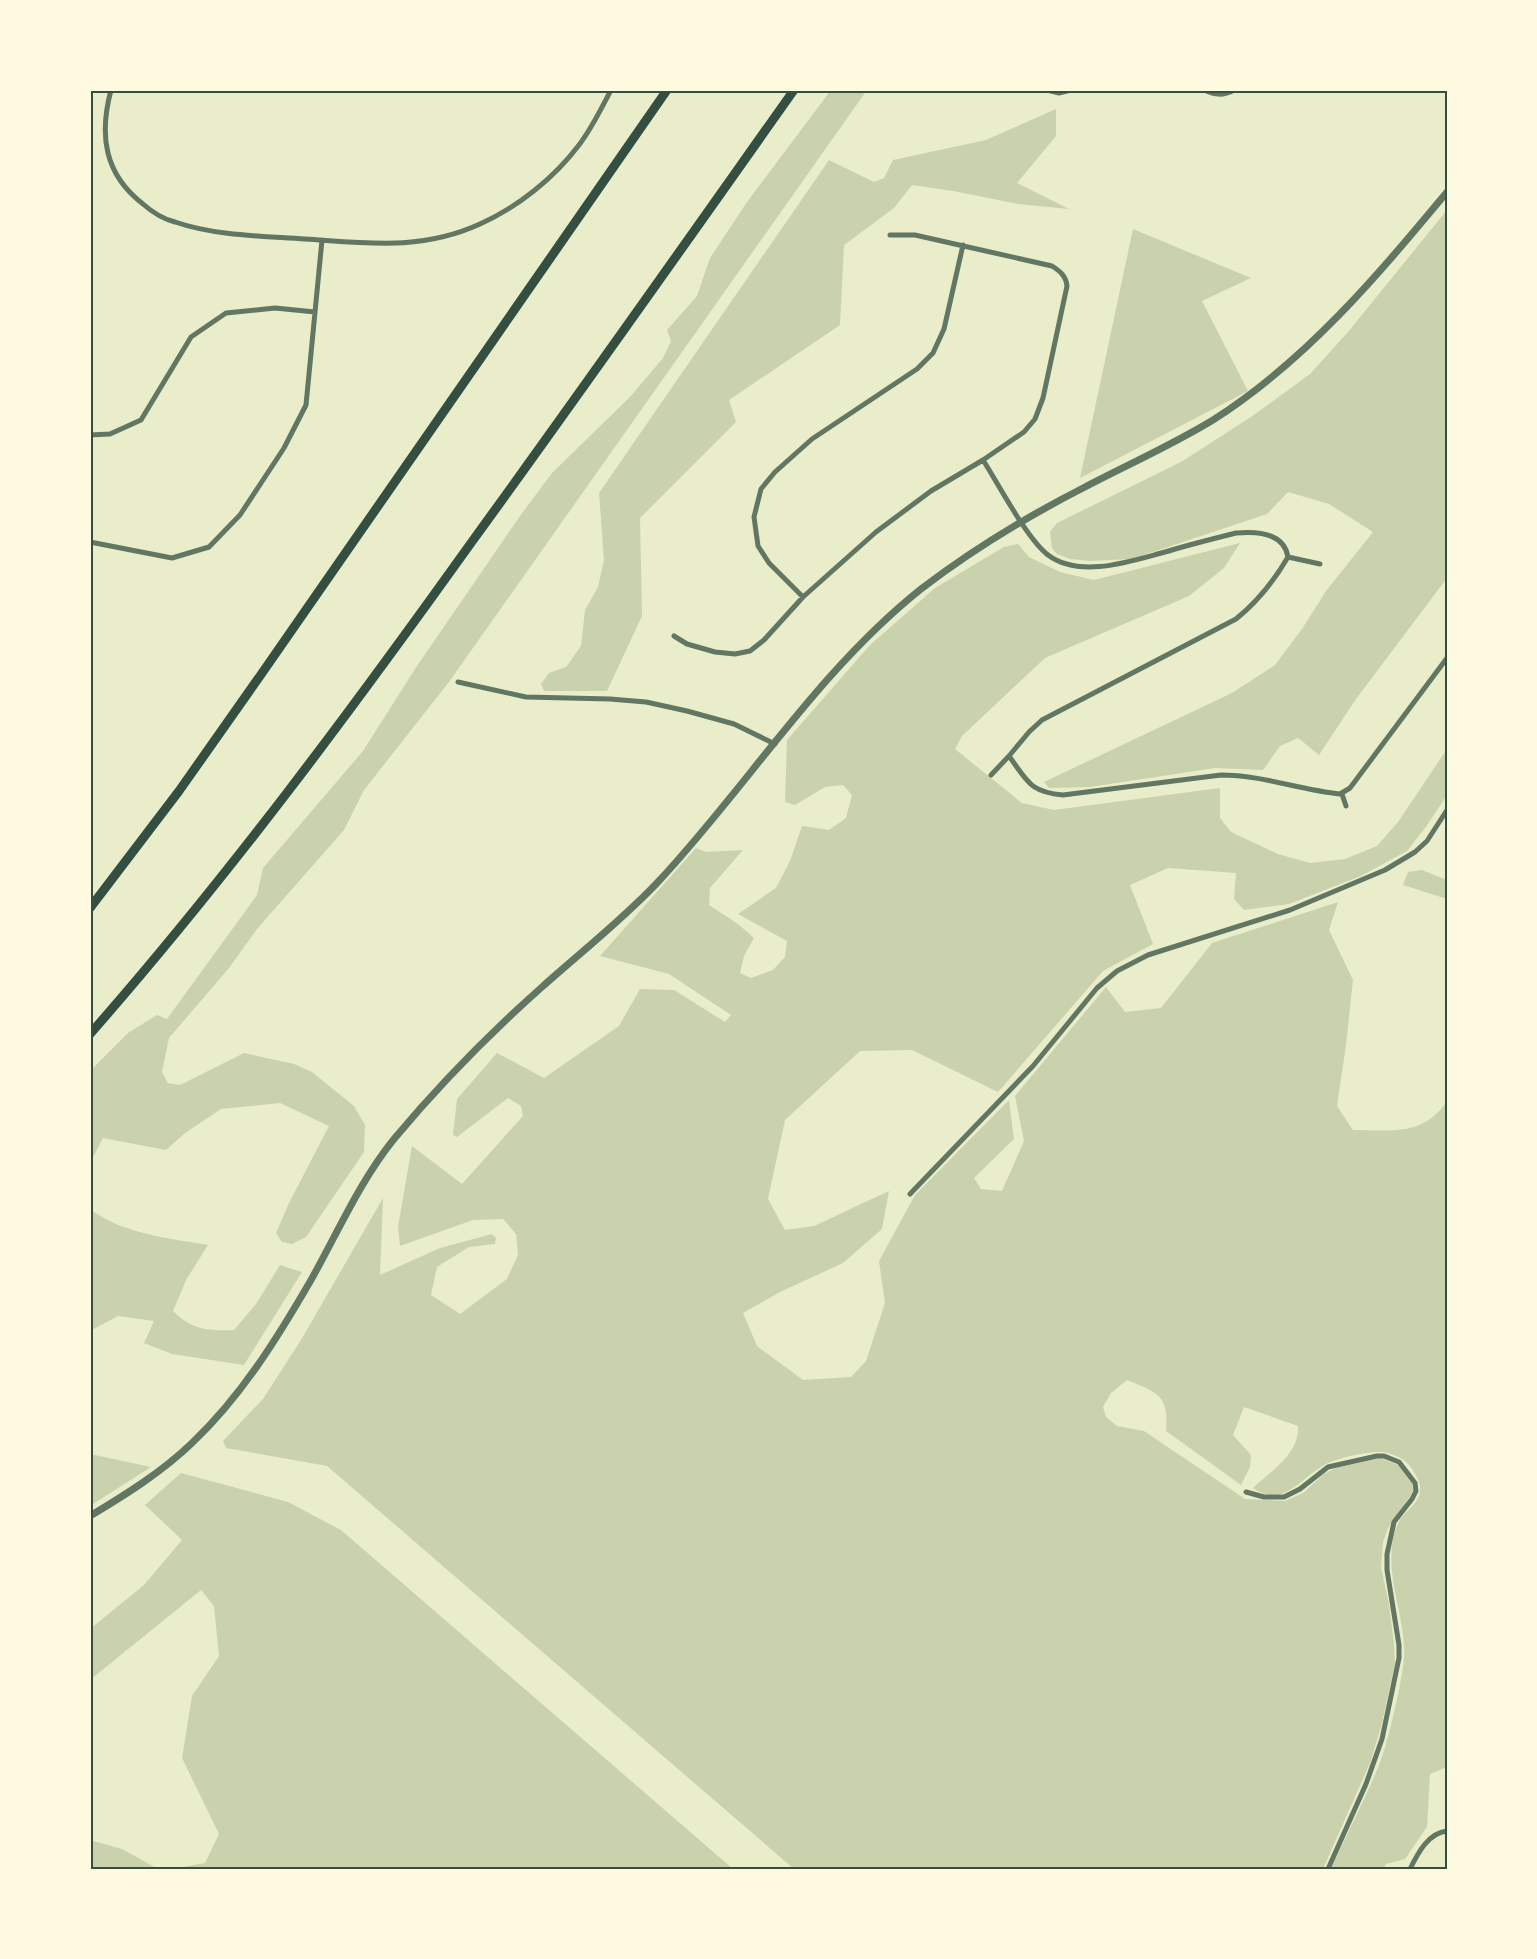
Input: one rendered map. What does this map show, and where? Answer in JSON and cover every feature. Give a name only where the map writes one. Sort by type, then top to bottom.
[{"type":"highway","points":[[90,908],[179,790],[260,676],[667,90]]},
{"type":"highway","points":[[90,1034],[181,927],[307,769],[477,536],[794,90]]},
{"type":"street","points":[[111,90],[105,121],[105,136],[110,162],[126,189],[148,208],[174,222],[212,230],[390,244],[436,239],[481,224],[522,199],[563,164],[580,144],[611,90]]},
{"type":"street","points":[[1047,90],[1059,93],[1071,90]]},
{"type":"street","points":[[1204,90],[1217,94],[1234,90]]},
{"type":"street","points":[[90,1516],[179,1455],[218,1417],[250,1375],[281,1328],[362,1185],[394,1139],[488,1036],[616,923],[658,881],[829,677],[882,623],[961,560],[1022,522],[1197,429],[1254,392],[1329,327],[1362,292],[1447,192]]},
{"type":"street","points":[[674,636],[687,644],[727,654],[750,651],[764,640],[803,597],[848,555],[901,512],[1024,432],[1038,411],[1043,398],[1066,281],[1062,273],[1052,266],[963,245],[907,234],[890,235]]},
{"type":"street","points":[[90,542],[172,558],[209,547],[240,515],[284,448],[306,405],[322,240]]},
{"type":"street","points":[[803,597],[770,563],[758,546],[754,517],[761,489],[775,472],[812,440],[873,396],[917,369],[933,353],[944,328],[963,245]]},
{"type":"street","points":[[90,435],[110,434],[141,420],[191,337],[226,313],[275,308],[315,312]]},
{"type":"street","points":[[983,460],[1036,542],[1047,554],[1063,562],[1080,565],[1116,565],[1245,532],[1262,533],[1278,539],[1285,547],[1288,557],[1282,570],[1257,600],[1236,619],[1042,720],[991,775]]},
{"type":"street","points":[[1288,557],[1320,564]]},
{"type":"street","points":[[1009,756],[1031,784],[1046,793],[1063,795],[1221,775],[1255,777],[1342,794],[1350,788],[1447,658]]},
{"type":"street","points":[[458,682],[526,697],[646,702],[714,717],[775,744]]},
{"type":"street","points":[[1342,794],[1347,806]]},
{"type":"street","points":[[910,1194],[1034,1066],[1097,988],[1117,970],[1157,952],[1290,910],[1385,870],[1415,852],[1426,841],[1447,810]]},
{"type":"street","points":[[1246,1492],[1264,1497],[1284,1497],[1300,1489],[1328,1467],[1377,1456],[1384,1456],[1399,1462],[1415,1484],[1415,1495],[1394,1522],[1388,1541],[1387,1570],[1399,1645],[1396,1674],[1382,1740],[1366,1784],[1328,1869]]},
{"type":"street","points":[[1410,1869],[1435,1834],[1447,1831]]},
{"type":"green space","points":[[831,90],[867,90],[449,682],[364,790],[344,830],[257,929],[229,968],[169,1038],[162,1072],[168,1083],[180,1085],[244,1053],[294,1064],[312,1072],[354,1106],[365,1125],[364,1152],[306,1237],[292,1244],[282,1242],[276,1233],[329,1126],[280,1103],[221,1109],[185,1133],[166,1150],[103,1138],[90,1163],[90,1071],[128,1033],[157,1015],[167,1019],[257,895],[263,868],[363,751],[417,666],[552,473],[630,397],[663,358],[671,341],[667,330],[697,296],[710,258],[747,202]]},
{"type":"green space","points":[[1056,109],[1056,136],[1017,183],[1069,209],[1018,204],[912,185],[894,208],[844,245],[840,325],[729,400],[736,422],[640,518],[642,616],[607,691],[544,691],[541,684],[549,673],[566,667],[581,646],[585,610],[598,587],[604,560],[599,493],[829,160],[874,182],[884,178],[893,160],[986,140]]},
{"type":"green space","points":[[1447,210],[1447,578],[1356,699],[1319,755],[1298,738],[1280,746],[1263,770],[1215,768],[1090,787],[1049,788],[1044,782],[1232,693],[1275,665],[1302,629],[1326,591],[1373,532],[1329,504],[1288,492],[1267,514],[1132,559],[1090,561],[1070,559],[1057,554],[1052,548],[1050,532],[1057,523],[1181,462],[1251,417],[1310,374],[1348,332]]},
{"type":"green space","points":[[1133,229],[1251,278],[1202,301],[1248,391],[1080,478]]},
{"type":"green space","points":[[1240,543],[1224,568],[1189,596],[1045,658],[962,736],[955,749],[1022,803],[1054,810],[1220,788],[1220,818],[1231,832],[1278,854],[1310,863],[1345,859],[1377,846],[1398,822],[1447,749],[1447,795],[1407,851],[1361,876],[1289,904],[1244,910],[1234,899],[1236,873],[1168,868],[1130,885],[1153,944],[1103,971],[998,1092],[912,1050],[860,1051],[785,1120],[768,1199],[785,1230],[814,1226],[889,1191],[882,1229],[843,1263],[780,1292],[743,1313],[757,1346],[803,1380],[851,1377],[866,1361],[885,1303],[879,1261],[915,1195],[1009,1100],[1014,1139],[974,1178],[981,1189],[1002,1191],[1024,1141],[1015,1096],[1106,987],[1125,1012],[1161,1008],[1212,943],[1338,902],[1329,930],[1353,980],[1337,1106],[1353,1130],[1393,1130],[1417,1126],[1428,1121],[1447,1101],[1447,1767],[1430,1774],[1427,1827],[1405,1859],[1386,1864],[1383,1869],[1331,1869],[1381,1761],[1398,1695],[1404,1645],[1391,1558],[1394,1533],[1398,1523],[1419,1496],[1419,1484],[1412,1469],[1403,1459],[1390,1454],[1376,1452],[1360,1454],[1324,1465],[1283,1493],[1264,1494],[1253,1488],[1289,1453],[1297,1436],[1298,1426],[1244,1407],[1233,1435],[1251,1455],[1250,1467],[1241,1485],[1166,1431],[1166,1410],[1163,1402],[1154,1392],[1127,1380],[1111,1393],[1103,1407],[1106,1417],[1117,1426],[1144,1431],[1245,1499],[1285,1501],[1303,1493],[1324,1474],[1336,1468],[1381,1458],[1398,1465],[1412,1484],[1413,1490],[1410,1496],[1388,1528],[1383,1542],[1381,1567],[1389,1604],[1395,1663],[1381,1727],[1370,1763],[1323,1869],[794,1869],[327,1466],[226,1448],[223,1441],[263,1399],[301,1340],[383,1198],[380,1275],[440,1248],[492,1234],[496,1238],[495,1244],[469,1247],[437,1267],[431,1295],[460,1314],[507,1279],[518,1255],[516,1234],[503,1219],[473,1220],[400,1246],[398,1227],[412,1146],[462,1184],[523,1116],[521,1106],[508,1098],[457,1137],[453,1135],[457,1099],[497,1053],[544,1078],[619,1026],[640,989],[674,990],[725,1022],[731,1015],[669,974],[600,956],[696,848],[706,852],[743,850],[710,888],[709,905],[738,924],[754,938],[744,956],[740,973],[751,978],[773,970],[785,957],[787,941],[738,914],[776,888],[790,861],[802,826],[829,830],[846,818],[852,795],[843,785],[825,787],[795,805],[785,802],[787,740],[870,645],[935,588],[1004,547],[1018,544],[1029,557],[1060,572],[1094,580]]},
{"type":"green space","points":[[1422,870],[1447,880],[1447,899],[1403,885],[1408,872]]},
{"type":"green space","points":[[90,1209],[131,1230],[208,1245],[186,1280],[173,1311],[194,1326],[234,1330],[256,1304],[280,1265],[302,1272],[244,1365],[172,1354],[144,1343],[154,1321],[118,1316],[90,1331]]},
{"type":"green space","points":[[90,1454],[151,1467],[90,1506]]},
{"type":"green space","points":[[181,1473],[288,1502],[341,1530],[733,1869],[172,1869],[205,1863],[219,1834],[182,1758],[192,1696],[219,1656],[214,1606],[201,1590],[90,1680],[90,1629],[144,1585],[182,1540],[145,1505]]},
{"type":"green space","points":[[90,1840],[122,1849],[158,1869],[90,1869]]}]
